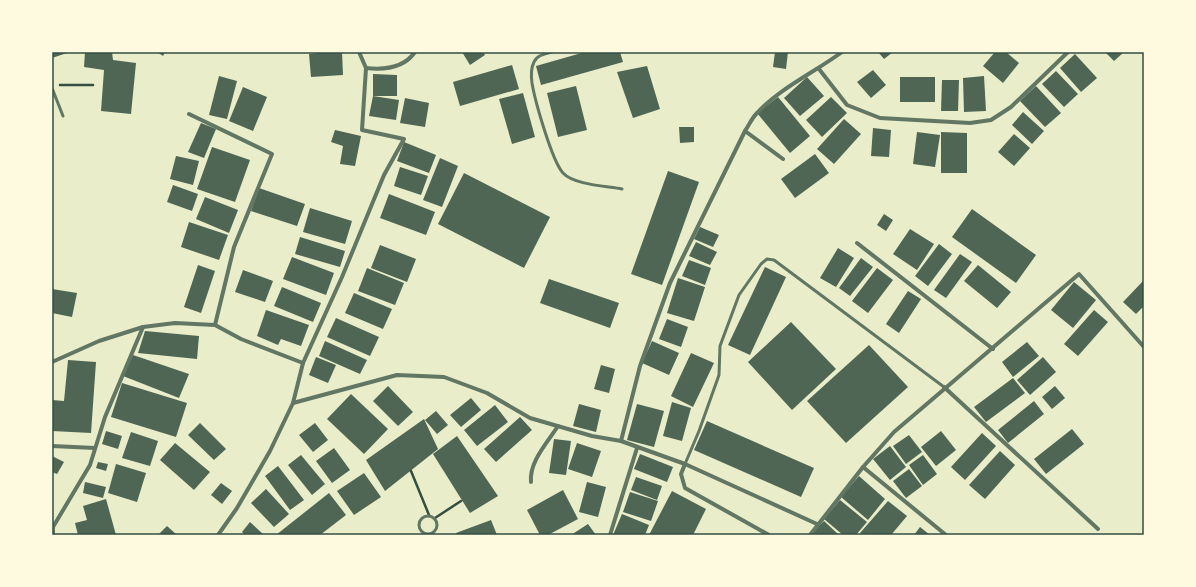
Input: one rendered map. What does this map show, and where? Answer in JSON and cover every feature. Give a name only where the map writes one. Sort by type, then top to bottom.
[{"type":"street","points":[[218,535],[237,508],[270,452],[293,404],[303,363],[342,276],[384,175],[404,139],[362,130],[366,68],[359,52]]},
{"type":"street","points":[[366,68],[378,69],[402,65],[415,52]]},
{"type":"street","points":[[621,441],[640,366],[670,283],[745,131],[756,114],[774,97],[819,69],[842,52]]},
{"type":"street","points":[[819,69],[848,105],[880,118],[970,123],[991,120],[1011,107],[1068,52]]},
{"type":"street","points":[[189,114],[272,154],[234,247],[215,325]]},
{"type":"street","points":[[745,131],[783,159]]},
{"type":"street","points":[[858,243],[993,349]]},
{"type":"street","points":[[810,535],[817,524],[863,467],[894,432],[944,387],[993,349],[1079,274],[1144,347]]},
{"type":"street","points":[[52,362],[99,341],[143,327],[175,323],[215,325],[241,339],[303,363]]},
{"type":"street","points":[[54,535],[54,527],[86,475],[105,417],[143,327]]},
{"type":"street","points":[[293,404],[397,375],[444,377],[487,393],[530,418],[592,436],[621,441],[685,464],[817,524]]},
{"type":"street","points":[[944,387],[1098,529]]},
{"type":"street","points":[[531,482],[530,472],[534,463],[558,426]]},
{"type":"street","points":[[52,446],[96,448]]},
{"type":"street","points":[[610,535],[637,448]]},
{"type":"street","points":[[685,464],[681,474],[685,488],[769,535]]},
{"type":"street","points":[[863,467],[946,535]]},
{"type":"lane","points":[[552,52],[542,55],[535,60],[532,68],[532,82],[544,131],[558,164],[564,174],[572,179],[622,189]]},
{"type":"lane","points":[[52,88],[63,116]]},
{"type":"lane","points":[[685,464],[719,375],[720,346],[739,295],[761,264],[767,259],[774,260],[944,387]]},
{"type":"lane","points":[[429,515],[435,518],[437,523],[436,529],[432,534],[422,534],[418,526],[419,520],[423,516],[429,515]]},
{"type":"path","points":[[59,85],[92,85]]},
{"type":"path","points":[[411,470],[429,515]]},
{"type":"path","points":[[435,518],[461,501]]},
{"type":"building","points":[[52,52],[70,52],[52,58]]},
{"type":"building","points":[[85,52],[112,52],[113,60],[136,63],[131,114],[101,111],[104,70],[84,67]]},
{"type":"building","points":[[157,52],[165,52],[163,56]]},
{"type":"building","points":[[342,52],[343,75],[311,77],[309,54]]},
{"type":"building","points":[[462,52],[483,52],[485,55],[470,65]]},
{"type":"building","points":[[585,52],[620,52],[623,62],[541,85],[536,66]]},
{"type":"building","points":[[775,52],[788,52],[786,69],[773,67]]},
{"type":"building","points":[[878,52],[893,52],[884,59]]},
{"type":"building","points":[[995,52],[1006,52],[1019,63],[1003,83],[983,66]]},
{"type":"building","points":[[1105,52],[1124,52],[1114,61]]},
{"type":"building","points":[[1075,54],[1097,78],[1081,92],[1060,68]]},
{"type":"building","points":[[512,65],[519,89],[460,106],[453,82]]},
{"type":"building","points":[[647,66],[660,109],[633,118],[617,72]]},
{"type":"building","points":[[873,70],[886,85],[871,98],[857,82]]},
{"type":"building","points":[[1056,71],[1078,94],[1064,107],[1042,84]]},
{"type":"building","points":[[373,74],[397,75],[397,96],[373,96]]},
{"type":"building","points":[[219,76],[237,81],[227,119],[209,115]]},
{"type":"building","points":[[984,76],[986,111],[964,112],[963,78]]},
{"type":"building","points":[[807,77],[824,96],[800,116],[784,98]]},
{"type":"building","points":[[900,77],[935,77],[935,102],[900,102]]},
{"type":"building","points":[[942,80],[959,80],[958,111],[941,111]]},
{"type":"building","points":[[576,86],[587,130],[558,137],[547,93]]},
{"type":"building","points":[[1036,86],[1061,113],[1045,127],[1020,101]]},
{"type":"building","points":[[243,87],[267,97],[253,131],[229,121]]},
{"type":"building","points":[[523,93],[535,137],[512,144],[499,99]]},
{"type":"building","points":[[373,96],[399,100],[396,120],[369,116]]},
{"type":"building","points":[[778,97],[810,136],[790,153],[757,113]]},
{"type":"building","points":[[831,97],[847,113],[822,137],[806,120]]},
{"type":"building","points":[[405,98],[429,103],[425,127],[400,123]]},
{"type":"building","points":[[1023,112],[1044,131],[1032,144],[1012,125]]},
{"type":"building","points":[[844,119],[861,134],[834,164],[817,149]]},
{"type":"building","points":[[201,123],[216,129],[204,158],[188,152]]},
{"type":"building","points":[[679,127],[694,127],[694,142],[680,143]]},
{"type":"building","points":[[873,128],[891,130],[889,157],[871,156]]},
{"type":"building","points":[[335,130],[361,136],[355,166],[340,164],[343,146],[331,142]]},
{"type":"building","points":[[917,132],[940,135],[935,167],[913,164]]},
{"type":"building","points":[[941,132],[967,133],[967,173],[941,173]]},
{"type":"building","points":[[1014,134],[1030,148],[1014,166],[998,152]]},
{"type":"building","points":[[404,142],[436,155],[429,173],[397,161]]},
{"type":"building","points":[[212,147],[250,160],[235,202],[197,189]]},
{"type":"building","points":[[815,154],[829,173],[795,198],[781,179]]},
{"type":"building","points":[[176,156],[199,161],[193,185],[170,179]]},
{"type":"building","points":[[440,158],[458,166],[442,207],[423,200]]},
{"type":"building","points":[[400,167],[428,176],[421,195],[394,186]]},
{"type":"building","points":[[668,171],[699,182],[662,285],[631,274]]},
{"type":"building","points":[[464,173],[550,217],[524,268],[438,224]]},
{"type":"building","points":[[173,185],[198,194],[192,211],[167,202]]},
{"type":"building","points":[[259,188],[305,204],[297,226],[251,211]]},
{"type":"building","points":[[389,194],[435,212],[426,235],[380,218]]},
{"type":"building","points":[[205,197],[238,210],[229,233],[196,219]]},
{"type":"building","points":[[310,208],[352,221],[345,244],[303,232]]},
{"type":"building","points":[[972,209],[1036,255],[1016,283],[952,237]]},
{"type":"building","points":[[884,214],[893,220],[886,231],[877,225]]},
{"type":"building","points":[[189,222],[228,235],[219,260],[181,247]]},
{"type":"building","points":[[700,227],[719,235],[713,247],[694,239]]},
{"type":"building","points":[[910,229],[934,244],[917,270],[893,254]]},
{"type":"building","points":[[300,237],[345,251],[340,267],[295,254]]},
{"type":"building","points":[[696,242],[717,252],[710,265],[689,256]]},
{"type":"building","points":[[939,244],[952,254],[928,286],[915,276]]},
{"type":"building","points":[[380,245],[416,259],[407,282],[371,268]]},
{"type":"building","points":[[838,248],[854,258],[836,287],[820,278]]},
{"type":"building","points":[[960,254],[972,262],[946,298],[934,290]]},
{"type":"building","points":[[292,257],[334,273],[326,295],[283,279]]},
{"type":"building","points":[[861,258],[873,267],[850,296],[839,288]]},
{"type":"building","points":[[689,260],[711,268],[705,285],[682,276]]},
{"type":"building","points":[[198,265],[215,271],[201,313],[184,307]]},
{"type":"building","points":[[978,265],[1011,292],[997,308],[964,281]]},
{"type":"building","points":[[765,267],[786,277],[750,355],[728,345]]},
{"type":"building","points":[[367,268],[404,283],[395,305],[358,291]]},
{"type":"building","points":[[877,268],[893,280],[868,313],[852,301]]},
{"type":"building","points":[[243,270],[273,281],[265,302],[235,292]]},
{"type":"building","points":[[678,278],[705,287],[694,321],[667,313]]},
{"type":"building","points":[[549,279],[619,303],[610,328],[540,303]]},
{"type":"building","points":[[1144,280],[1144,306],[1136,314],[1123,302]]},
{"type":"building","points":[[1074,282],[1096,300],[1073,328],[1051,310]]},
{"type":"building","points":[[282,287],[321,303],[313,322],[274,306]]},
{"type":"building","points":[[52,289],[77,293],[72,317],[52,313]]},
{"type":"building","points":[[908,291],[921,299],[899,333],[886,324]]},
{"type":"building","points":[[354,293],[392,309],[383,329],[345,313]]},
{"type":"building","points":[[266,310],[309,325],[301,346],[281,339],[278,345],[257,336]]},
{"type":"building","points":[[1094,310],[1108,322],[1078,356],[1064,344]]},
{"type":"building","points":[[336,318],[379,337],[370,356],[327,337]]},
{"type":"building","points":[[667,319],[688,327],[681,347],[659,339]]},
{"type":"building","points":[[791,322],[836,369],[792,410],[748,362]]},
{"type":"building","points":[[145,331],[199,336],[197,359],[138,353]]},
{"type":"building","points":[[325,341],[367,360],[360,374],[319,356]]},
{"type":"building","points":[[652,341],[679,353],[669,375],[642,363]]},
{"type":"building","points":[[1027,342],[1039,356],[1013,377],[1002,362]]},
{"type":"building","points":[[869,345],[908,387],[846,443],[807,401]]},
{"type":"building","points":[[691,353],[714,363],[693,407],[671,396]]},
{"type":"building","points":[[133,355],[189,374],[179,398],[123,376]]},
{"type":"building","points":[[316,357],[336,365],[328,383],[309,375]]},
{"type":"building","points":[[1043,357],[1056,372],[1030,395],[1017,380]]},
{"type":"building","points":[[68,360],[96,362],[91,433],[52,431],[52,400],[64,401]]},
{"type":"building","points":[[601,365],[615,369],[609,393],[594,389]]},
{"type":"building","points":[[1013,378],[1025,393],[986,422],[974,407]]},
{"type":"building","points":[[122,383],[187,403],[176,437],[111,417]]},
{"type":"building","points":[[388,386],[413,412],[398,426],[373,401]]},
{"type":"building","points":[[1055,386],[1065,398],[1052,409],[1042,397]]},
{"type":"building","points":[[351,394],[388,429],[364,454],[327,419]]},
{"type":"building","points":[[471,398],[481,410],[461,427],[450,415]]},
{"type":"building","points":[[1034,401],[1044,414],[1008,443],[998,430]]},
{"type":"building","points":[[672,402],[691,408],[682,441],[663,436]]},
{"type":"building","points":[[579,404],[601,410],[596,432],[573,426]]},
{"type":"building","points":[[637,404],[664,411],[654,447],[627,440]]},
{"type":"building","points":[[495,405],[508,422],[477,446],[464,430]]},
{"type":"building","points":[[436,411],[448,425],[437,434],[425,420]]},
{"type":"building","points":[[520,417],[532,430],[496,462],[484,449]]},
{"type":"building","points":[[424,419],[438,449],[385,491],[366,460]]},
{"type":"building","points":[[707,421],[814,468],[801,497],[694,450]]},
{"type":"building","points":[[200,423],[226,449],[214,460],[188,435]]},
{"type":"building","points":[[315,423],[328,440],[313,452],[299,435]]},
{"type":"building","points":[[1072,429],[1084,444],[1046,474],[1034,459]]},
{"type":"building","points":[[106,431],[122,436],[118,449],[102,444]]},
{"type":"building","points":[[941,431],[956,450],[936,466],[921,447]]},
{"type":"building","points":[[131,432],[158,441],[150,466],[122,458]]},
{"type":"building","points":[[982,433],[996,446],[965,480],[951,467]]},
{"type":"building","points":[[909,435],[922,452],[906,464],[893,446]]},
{"type":"building","points":[[457,436],[498,496],[470,513],[433,454]]},
{"type":"building","points":[[554,439],[571,441],[566,475],[549,473]]},
{"type":"building","points":[[175,443],[210,472],[194,490],[160,460]]},
{"type":"building","points":[[577,443],[601,451],[592,477],[568,469]]},
{"type":"building","points":[[890,446],[906,467],[890,480],[873,459]]},
{"type":"building","points":[[334,448],[350,470],[332,483],[316,461]]},
{"type":"building","points":[[1000,451],[1015,465],[985,499],[969,485]]},
{"type":"building","points":[[640,454],[673,467],[667,482],[634,469]]},
{"type":"building","points":[[301,455],[325,484],[312,495],[288,465]]},
{"type":"building","points":[[923,455],[937,474],[923,485],[909,465]]},
{"type":"building","points":[[52,456],[64,462],[57,474],[52,472]]},
{"type":"building","points":[[98,462],[108,464],[106,471],[96,468]]},
{"type":"building","points":[[116,464],[146,473],[137,502],[108,493]]},
{"type":"building","points":[[278,466],[304,500],[290,510],[265,476]]},
{"type":"building","points":[[909,469],[922,486],[906,498],[893,481]]},
{"type":"building","points":[[364,473],[381,497],[354,515],[337,491]]},
{"type":"building","points":[[859,476],[885,499],[868,520],[841,497]]},
{"type":"building","points":[[636,477],[662,486],[657,500],[631,490]]},
{"type":"building","points":[[85,482],[106,487],[103,498],[83,493]]},
{"type":"building","points":[[587,482],[606,487],[598,517],[579,512]]},
{"type":"building","points":[[221,483],[232,491],[222,504],[211,495]]},
{"type":"building","points":[[266,489],[289,514],[274,527],[251,503]]},
{"type":"building","points":[[563,490],[578,519],[548,535],[540,535],[527,510]]},
{"type":"building","points":[[672,491],[706,509],[693,535],[649,535]]},
{"type":"building","points":[[630,492],[658,501],[651,521],[623,512]]},
{"type":"building","points":[[329,493],[346,515],[320,535],[276,535]]},
{"type":"building","points":[[106,499],[116,535],[78,535],[75,523],[87,520],[83,506]]},
{"type":"building","points":[[840,500],[867,522],[856,535],[843,535],[824,519]]},
{"type":"building","points":[[888,501],[907,516],[891,535],[862,535],[860,533]]},
{"type":"building","points":[[622,514],[649,525],[645,535],[613,535]]},
{"type":"building","points":[[491,520],[497,535],[457,535],[456,533]]},
{"type":"building","points":[[824,521],[839,535],[810,535]]},
{"type":"building","points":[[250,522],[263,534],[262,535],[245,535],[242,532]]},
{"type":"building","points":[[588,524],[596,535],[571,535]]},
{"type":"building","points":[[167,526],[177,535],[158,535]]},
{"type":"building","points":[[920,527],[930,535],[914,535]]}]
